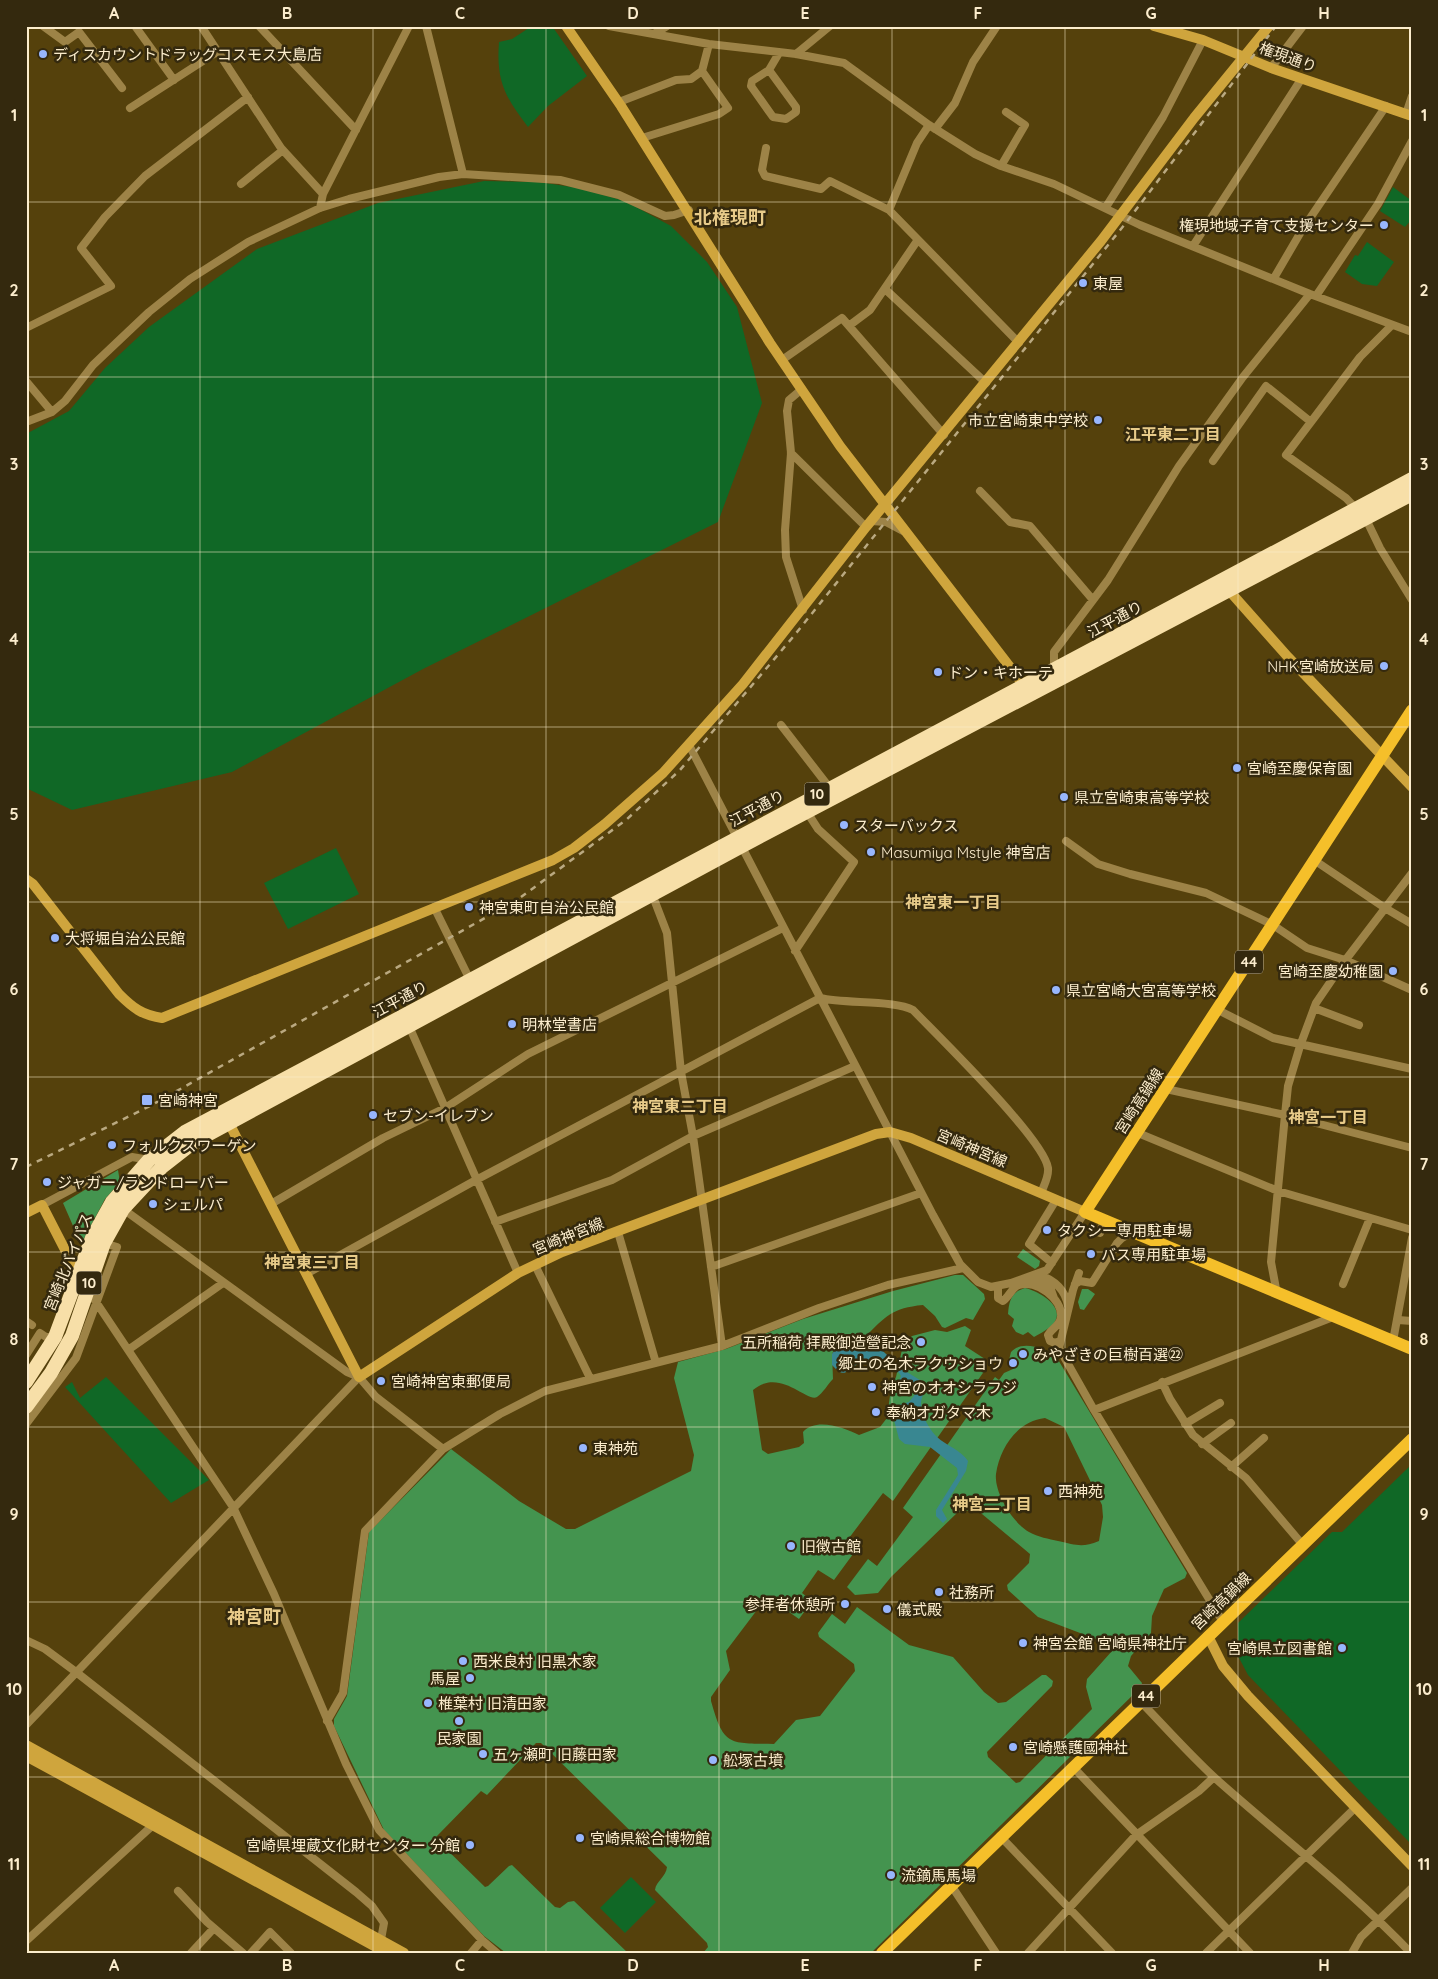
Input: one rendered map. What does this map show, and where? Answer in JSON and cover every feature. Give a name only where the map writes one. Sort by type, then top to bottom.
[{"type":"highway","name":"江平通り","points":[[1362,515],[1412,479]]},
{"type":"highway","name":"江平通り","points":[[162,1167],[227,1118],[472,985],[738,842],[807,812],[1026,691],[1225,586],[1362,515],[1412,494]]},
{"type":"highway","name":"江平通り","points":[[149,1160],[185,1132],[227,1118],[409,1026],[472,985],[652,894],[829,788],[1026,691],[1054,669],[1225,586]]},
{"type":"highway","name":"宮崎北バイパス","points":[[26,1382],[55,1337],[92,1238],[112,1202],[149,1160]]},
{"type":"highway","name":"宮崎北バイパス","points":[[26,1407],[51,1373],[72,1336],[104,1243],[123,1209],[162,1167]]},
{"type":"main road","name":"宮崎高鍋線","points":[[1085,1212],[1412,710]]},
{"type":"main road","points":[[1085,1212],[1412,1349]]},
{"type":"main road","name":"宮崎高鍋線","points":[[884,1952],[1000,1836],[1412,1439]]},
{"type":"street","points":[[43,26],[65,42],[79,32],[122,88]]},
{"type":"street","points":[[135,26],[174,80]]},
{"type":"street","points":[[201,26],[284,150],[323,194]]},
{"type":"street","points":[[259,26],[356,130]]},
{"type":"street","points":[[320,208],[323,194],[409,26]]},
{"type":"street","points":[[426,26],[463,174]]},
{"type":"street","points":[[566,26],[619,102],[782,360],[840,446],[886,504],[1026,691]]},
{"type":"street","points":[[609,26],[709,44],[796,54],[844,63],[932,127],[975,154],[1001,166],[1054,184],[1122,214],[1140,225],[1313,295],[1412,332]]},
{"type":"street","points":[[654,34],[667,26]]},
{"type":"street","points":[[796,54],[830,26]]},
{"type":"street","points":[[889,210],[917,143],[954,103],[972,62],[997,26]]},
{"type":"street","name":"権現通り","points":[[1154,26],[1203,40],[1270,68],[1409,115]]},
{"type":"street","points":[[26,879],[33,884],[119,994],[135,1010],[143,1014],[162,1018],[553,860],[574,848],[663,773],[743,684],[869,524],[1019,343],[1122,214],[1194,118],[1269,26]]},
{"type":"street","points":[[1270,68],[1303,26]]},
{"type":"street","points":[[1106,207],[1163,117],[1203,40]]},
{"type":"street","points":[[619,102],[676,80],[692,79],[702,71],[709,44]]},
{"type":"street","points":[[130,108],[217,52]]},
{"type":"street","points":[[769,70],[796,107],[796,112],[786,119],[773,117],[751,86],[752,81],[769,70],[779,53]]},
{"type":"street","points":[[642,138],[719,114],[728,108],[702,71]]},
{"type":"street","points":[[1193,246],[1302,78]]},
{"type":"street","points":[[1409,115],[1412,96]]},
{"type":"street","points":[[26,328],[111,286],[81,248],[105,217],[145,176],[248,97]]},
{"type":"street","points":[[1274,278],[1302,230],[1386,106]]},
{"type":"street","points":[[1001,166],[1025,124],[1006,112]]},
{"type":"street","points":[[1054,669],[1054,652],[1093,600],[1242,377],[1313,295],[1378,204],[1412,141]]},
{"type":"street","points":[[766,148],[762,170],[765,176],[821,189],[830,181],[889,210],[1019,343]]},
{"type":"street","points":[[241,184],[284,150]]},
{"type":"street","points":[[26,422],[52,412],[65,401],[93,365],[149,312],[190,279],[248,242],[320,208],[430,179],[463,174],[560,180],[619,195],[665,216],[689,210]]},
{"type":"street","points":[[850,325],[870,310],[918,241]]},
{"type":"street","points":[[885,289],[986,383]]},
{"type":"street","points":[[782,360],[842,318],[850,325],[900,387],[944,435]]},
{"type":"street","points":[[1392,325],[1360,356],[1286,455],[1346,498],[1362,515],[1412,600]]},
{"type":"street","points":[[26,381],[52,412]]},
{"type":"street","points":[[1213,460],[1266,386],[1311,422]]},
{"type":"street","points":[[802,389],[789,400],[786,411],[791,454],[785,530],[786,557],[803,610]]},
{"type":"street","points":[[791,454],[869,524],[886,522],[910,536]]},
{"type":"street","points":[[980,492],[1010,522],[1030,526],[1093,600]]},
{"type":"street","points":[[1225,586],[1412,787]]},
{"type":"street","points":[[781,725],[829,788]]},
{"type":"street","points":[[689,745],[921,1193],[964,1268],[978,1282],[994,1287],[1047,1270],[1085,1212]]},
{"type":"street","points":[[795,952],[854,862],[818,829],[807,812]]},
{"type":"street","points":[[1066,841],[1098,864],[1206,893],[1273,925],[1307,948],[1345,960],[1412,990]]},
{"type":"street","points":[[1314,860],[1412,924]]},
{"type":"street","points":[[1277,1294],[1272,1262],[1285,1115],[1288,1086],[1300,1046],[1314,1008],[1345,960],[1412,873]]},
{"type":"street","points":[[652,894],[667,933],[670,984],[681,1072],[693,1136],[722,1346]]},
{"type":"street","points":[[434,907],[472,985]]},
{"type":"street","points":[[271,1204],[383,1138],[445,1108],[528,1054],[783,928]]},
{"type":"street","points":[[306,1274],[476,1180],[820,998],[870,1004],[904,1005],[912,1010],[1002,1103],[1042,1154],[1048,1168],[1048,1176],[1041,1193]]},
{"type":"street","points":[[1314,1008],[1359,1025]]},
{"type":"street","points":[[1218,1010],[1273,1038],[1300,1046],[1412,1069]]},
{"type":"street","points":[[409,1026],[518,1273]]},
{"type":"street","points":[[495,1222],[612,1180],[693,1136],[855,1066]]},
{"type":"street","points":[[1166,1089],[1285,1115],[1412,1148]]},
{"type":"street","points":[[227,1118],[358,1377],[376,1397],[443,1449]]},
{"type":"street","name":"宮崎神宮線","points":[[358,1377],[518,1273],[562,1252],[876,1134],[890,1132],[911,1138],[1085,1212]]},
{"type":"street","points":[[1138,1133],[1278,1191],[1412,1230]]},
{"type":"street","points":[[26,1213],[132,1156],[149,1160]]},
{"type":"street","points":[[711,1267],[921,1193]]},
{"type":"street","points":[[1052,1262],[1029,1244],[1056,1200]]},
{"type":"street","points":[[42,1205],[78,1274],[233,1507],[274,1594],[346,1764],[379,1830],[482,1940],[497,1953]]},
{"type":"street","points":[[123,1209],[347,1372],[358,1377]]},
{"type":"street","points":[[1343,1284],[1370,1218]]},
{"type":"street","points":[[1100,1234],[1104,1220]]},
{"type":"street","points":[[618,1232],[656,1363]]},
{"type":"street","points":[[1075,1284],[1080,1281],[1092,1283],[1117,1243],[1132,1232]]},
{"type":"street","points":[[1394,1341],[1412,1238]]},
{"type":"street","points":[[26,1424],[76,1358],[116,1247],[104,1243]]},
{"type":"street","points":[[535,1265],[590,1378]]},
{"type":"street","points":[[327,1721],[344,1693],[366,1531],[443,1449],[500,1414],[545,1391],[590,1378],[722,1346],[819,1308],[888,1285],[964,1268]]},
{"type":"street","points":[[1079,1273],[1068,1308],[1059,1348],[1094,1410],[1223,1622]]},
{"type":"street","points":[[1037,1274],[1048,1277],[1059,1285],[1066,1296],[1068,1308]]},
{"type":"street","points":[[128,1350],[223,1283]]},
{"type":"street","points":[[994,1287],[998,1298],[1003,1301],[1016,1286],[1022,1284],[1036,1286],[1055,1300],[1061,1308],[1061,1317],[1060,1322],[1048,1336],[1050,1341],[1055,1343],[1060,1341]]},
{"type":"street","points":[[1094,1410],[1333,1317]]},
{"type":"street","points":[[1398,1320],[1412,1321]]},
{"type":"street","points":[[26,1355],[40,1333],[55,1337]]},
{"type":"street","points":[[26,1725],[358,1377]]},
{"type":"street","points":[[1162,1382],[1185,1424],[1202,1444],[1246,1478],[1302,1544]]},
{"type":"street","points":[[1185,1424],[1220,1403]]},
{"type":"street","points":[[1202,1444],[1231,1423]]},
{"type":"street","points":[[1232,1467],[1264,1438]]},
{"type":"street","points":[[1208,1636],[1223,1666],[1248,1696],[1412,1866]]},
{"type":"street","points":[[26,1640],[45,1649],[76,1672],[356,1892],[372,1906],[384,1924],[381,1948]]},
{"type":"street","points":[[1140,1701],[1214,1777],[1307,1855],[1379,1919],[1411,1953]]},
{"type":"street","points":[[26,1745],[381,1948]]},
{"type":"street","points":[[26,1756],[152,1826],[381,1948],[404,1953]]},
{"type":"street","points":[[1072,1767],[1250,1953]]},
{"type":"street","points":[[1028,1953],[1136,1835],[1199,1791],[1214,1777]]},
{"type":"street","points":[[1206,1953],[1355,1808]]},
{"type":"street","points":[[26,1942],[152,1826]]},
{"type":"street","points":[[1000,1836],[1112,1953]]},
{"type":"street","points":[[951,1885],[996,1953]]},
{"type":"street","points":[[1352,1953],[1361,1937],[1412,1888]]},
{"type":"street","points":[[178,1891],[214,1928],[243,1953]]},
{"type":"street","points":[[191,1953],[214,1928]]},
{"type":"street","points":[[251,1953],[270,1932],[291,1953]]},
{"type":"street","points":[[471,1953],[482,1940]]},
{"type":"green space","points":[[532,26],[552,26],[587,76],[548,106],[528,127],[513,107],[504,88],[498,56],[499,42],[512,39]]},
{"type":"green space","points":[[484,181],[539,182],[578,188],[625,201],[671,226],[707,262],[737,307],[762,403],[718,522],[423,669],[232,772],[72,810],[26,788],[26,434],[69,411],[105,368],[149,327],[257,249],[378,203]]},
{"type":"green space","points":[[1393,187],[1412,201],[1412,219],[1405,227],[1380,211]]},
{"type":"green space","points":[[1367,242],[1394,262],[1377,286],[1362,284],[1345,272],[1355,255],[1358,256]]},
{"type":"green space","points":[[336,848],[359,894],[288,929],[264,883]]},
{"type":"green space","points":[[118,1170],[120,1182],[105,1199],[81,1244],[63,1203]]},
{"type":"green space","points":[[1023,1249],[1040,1261],[1039,1266],[1035,1269],[1017,1257]]},
{"type":"green space","points":[[955,1275],[963,1275],[984,1294],[985,1299],[973,1320],[966,1318],[945,1328],[923,1305],[912,1306],[890,1314],[865,1337],[838,1343],[833,1352],[832,1359],[833,1379],[817,1397],[812,1397],[791,1387],[773,1382],[763,1384],[753,1390],[762,1450],[768,1454],[799,1447],[804,1443],[803,1432],[815,1425],[831,1425],[859,1435],[880,1427],[887,1418],[891,1388],[896,1377],[903,1345],[912,1336],[935,1330],[947,1332],[965,1326],[971,1330],[965,1346],[985,1359],[980,1366],[985,1370],[893,1501],[883,1493],[846,1542],[856,1550],[834,1580],[818,1570],[802,1593],[812,1601],[799,1619],[769,1598],[766,1598],[726,1651],[730,1670],[711,1697],[720,1727],[725,1735],[738,1742],[774,1744],[796,1720],[820,1716],[855,1671],[854,1664],[819,1637],[818,1633],[832,1614],[845,1624],[857,1607],[909,1645],[953,1657],[984,1692],[998,1703],[1006,1702],[1042,1675],[1046,1675],[1053,1681],[1052,1686],[987,1752],[988,1757],[1016,1783],[1020,1782],[1092,1709],[1086,1687],[1087,1679],[1112,1651],[1109,1644],[1038,1617],[1008,1590],[1007,1585],[1029,1563],[1030,1554],[976,1509],[958,1512],[891,1577],[878,1593],[855,1595],[847,1587],[868,1559],[877,1566],[913,1517],[903,1508],[995,1377],[999,1380],[1004,1373],[1013,1369],[1009,1360],[1011,1352],[1022,1346],[1047,1351],[1057,1358],[1187,1573],[1185,1578],[1164,1589],[1152,1616],[1151,1633],[1131,1656],[1128,1666],[1142,1683],[1141,1687],[871,1953],[703,1953],[708,1947],[707,1943],[655,1890],[667,1867],[541,1743],[536,1743],[487,1795],[481,1791],[437,1836],[437,1840],[485,1887],[512,1865],[555,1907],[560,1908],[568,1902],[574,1901],[628,1953],[506,1953],[484,1936],[384,1830],[334,1726],[334,1719],[347,1696],[369,1532],[451,1449],[519,1501],[566,1529],[575,1529],[691,1471],[694,1455],[674,1378],[678,1362],[726,1349],[803,1319],[893,1291]],"holes":[[[1045,1418],[1064,1427],[1102,1505],[1103,1517],[1099,1541],[1088,1545],[1070,1544],[1044,1538],[1023,1528],[1006,1507],[996,1482],[998,1464],[1002,1454],[1006,1445],[1019,1430],[1035,1420]]]},
{"type":"green space","points":[[1025,1288],[1037,1292],[1049,1300],[1054,1305],[1056,1311],[1057,1317],[1054,1323],[1034,1337],[1028,1332],[1023,1335],[1016,1332],[1012,1326],[1014,1319],[1008,1314],[1012,1298],[1017,1292]]},
{"type":"green space","points":[[1082,1289],[1088,1289],[1095,1294],[1084,1310],[1080,1309],[1078,1302]]},
{"type":"green space","points":[[106,1377],[209,1480],[171,1503],[65,1387],[72,1382],[80,1398]]},
{"type":"green space","points":[[1412,1464],[1412,1845],[1248,1675],[1238,1656],[1238,1623],[1332,1532],[1342,1532]]},
{"type":"green space","points":[[631,1877],[656,1902],[625,1933],[600,1908]]},
{"type":"water","points":[[869,1338],[902,1369],[928,1385],[929,1389],[924,1393],[921,1406],[925,1420],[937,1437],[962,1454],[968,1461],[966,1471],[942,1510],[947,1519],[943,1523],[936,1516],[936,1510],[958,1475],[957,1468],[930,1447],[905,1444],[899,1439],[894,1420],[895,1406],[909,1402],[921,1387],[901,1396],[895,1390],[901,1376],[893,1367],[882,1362],[864,1362],[843,1373],[832,1365],[832,1354],[841,1341]]},
{"type":"railway","points":[[26,1167],[150,1106],[517,900],[626,820],[680,770],[793,637],[1125,224],[1276,26]]},
{"type":"place","name":"ディスカウントドラッグコスモス大島店","points":[[43,54]]},
{"type":"place","name":"権現地域子育て支援センター","points":[[1384,225]]},
{"type":"place","name":"東屋","points":[[1083,283]]},
{"type":"place","name":"市立宮崎東中学校","points":[[1098,420]]},
{"type":"place","name":"NHK宮崎放送局","points":[[1384,666]]},
{"type":"place","name":"ドン・キホーテ","points":[[938,672]]},
{"type":"place","name":"宮崎至慶保育園","points":[[1237,768]]},
{"type":"place","name":"県立宮崎東高等学校","points":[[1064,797]]},
{"type":"place","name":"スターバックス","points":[[844,825]]},
{"type":"place","name":"Masumiya Mstyle 神宮店","points":[[871,852]]},
{"type":"place","name":"神宮東町自治公民館","points":[[469,907]]},
{"type":"place","name":"大将堀自治公民館","points":[[55,938]]},
{"type":"place","name":"宮崎至慶幼稚園","points":[[1393,971]]},
{"type":"place","name":"県立宮崎大宮高等学校","points":[[1056,990]]},
{"type":"place","name":"明林堂書店","points":[[512,1024]]},
{"type":"place","name":"宮崎神宮","points":[[147,1100]]},
{"type":"place","name":"セブン-イレブン","points":[[373,1115]]},
{"type":"place","name":"フォルクスワーゲン","points":[[112,1145]]},
{"type":"place","name":"ジャガー/ランドローバー","points":[[47,1182]]},
{"type":"place","name":"シェルパ","points":[[153,1204]]},
{"type":"place","name":"タクシー専用駐車場","points":[[1047,1230]]},
{"type":"place","name":"バス専用駐車場","points":[[1091,1254]]},
{"type":"place","name":"五所稲荷 拝殿御造營記念","points":[[921,1342]]},
{"type":"place","name":"みやざきの巨樹百選㉒","points":[[1023,1354]]},
{"type":"place","name":"郷土の名木ラクウショウ","points":[[1013,1363]]},
{"type":"place","name":"宮崎神宮東郵便局","points":[[381,1381]]},
{"type":"place","name":"神宮のオオシラフジ","points":[[872,1387]]},
{"type":"place","name":"奉納オガタマ木","points":[[876,1412]]},
{"type":"place","name":"東神苑","points":[[583,1448]]},
{"type":"place","name":"西神苑","points":[[1048,1491]]},
{"type":"place","name":"旧徴古館","points":[[791,1546]]},
{"type":"place","name":"社務所","points":[[939,1592]]},
{"type":"place","name":"参拝者休憩所","points":[[845,1604]]},
{"type":"place","name":"儀式殿","points":[[887,1609]]},
{"type":"place","name":"神宮会館 宮崎県神社庁","points":[[1023,1643]]},
{"type":"place","name":"宮崎県立図書館","points":[[1342,1648]]},
{"type":"place","name":"西米良村 旧黒木家","points":[[463,1661]]},
{"type":"place","name":"馬屋","points":[[470,1678]]},
{"type":"place","name":"椎葉村 旧清田家","points":[[428,1703]]},
{"type":"place","name":"民家園","points":[[459,1721]]},
{"type":"place","name":"宮崎懸護國神社","points":[[1013,1747]]},
{"type":"place","name":"五ヶ瀬町 旧藤田家","points":[[483,1754]]},
{"type":"place","name":"舩塚古墳","points":[[713,1760]]},
{"type":"place","name":"宮崎県総合博物館","points":[[580,1838]]},
{"type":"place","name":"宮崎県埋蔵文化財センター 分館","points":[[470,1845]]},
{"type":"place","name":"流鏑馬馬場","points":[[891,1875]]},
{"type":"district","name":"北権現町","points":[[730,217]]},
{"type":"district","name":"江平東二丁目","points":[[1173,434]]},
{"type":"district","name":"神宮東一丁目","points":[[953,902]]},
{"type":"district","name":"神宮東二丁目","points":[[680,1106]]},
{"type":"district","name":"神宮一丁目","points":[[1328,1117]]},
{"type":"district","name":"神宮東三丁目","points":[[312,1262]]},
{"type":"district","name":"神宮二丁目","points":[[992,1504]]},
{"type":"district","name":"神宮町","points":[[254,1616]]}]
